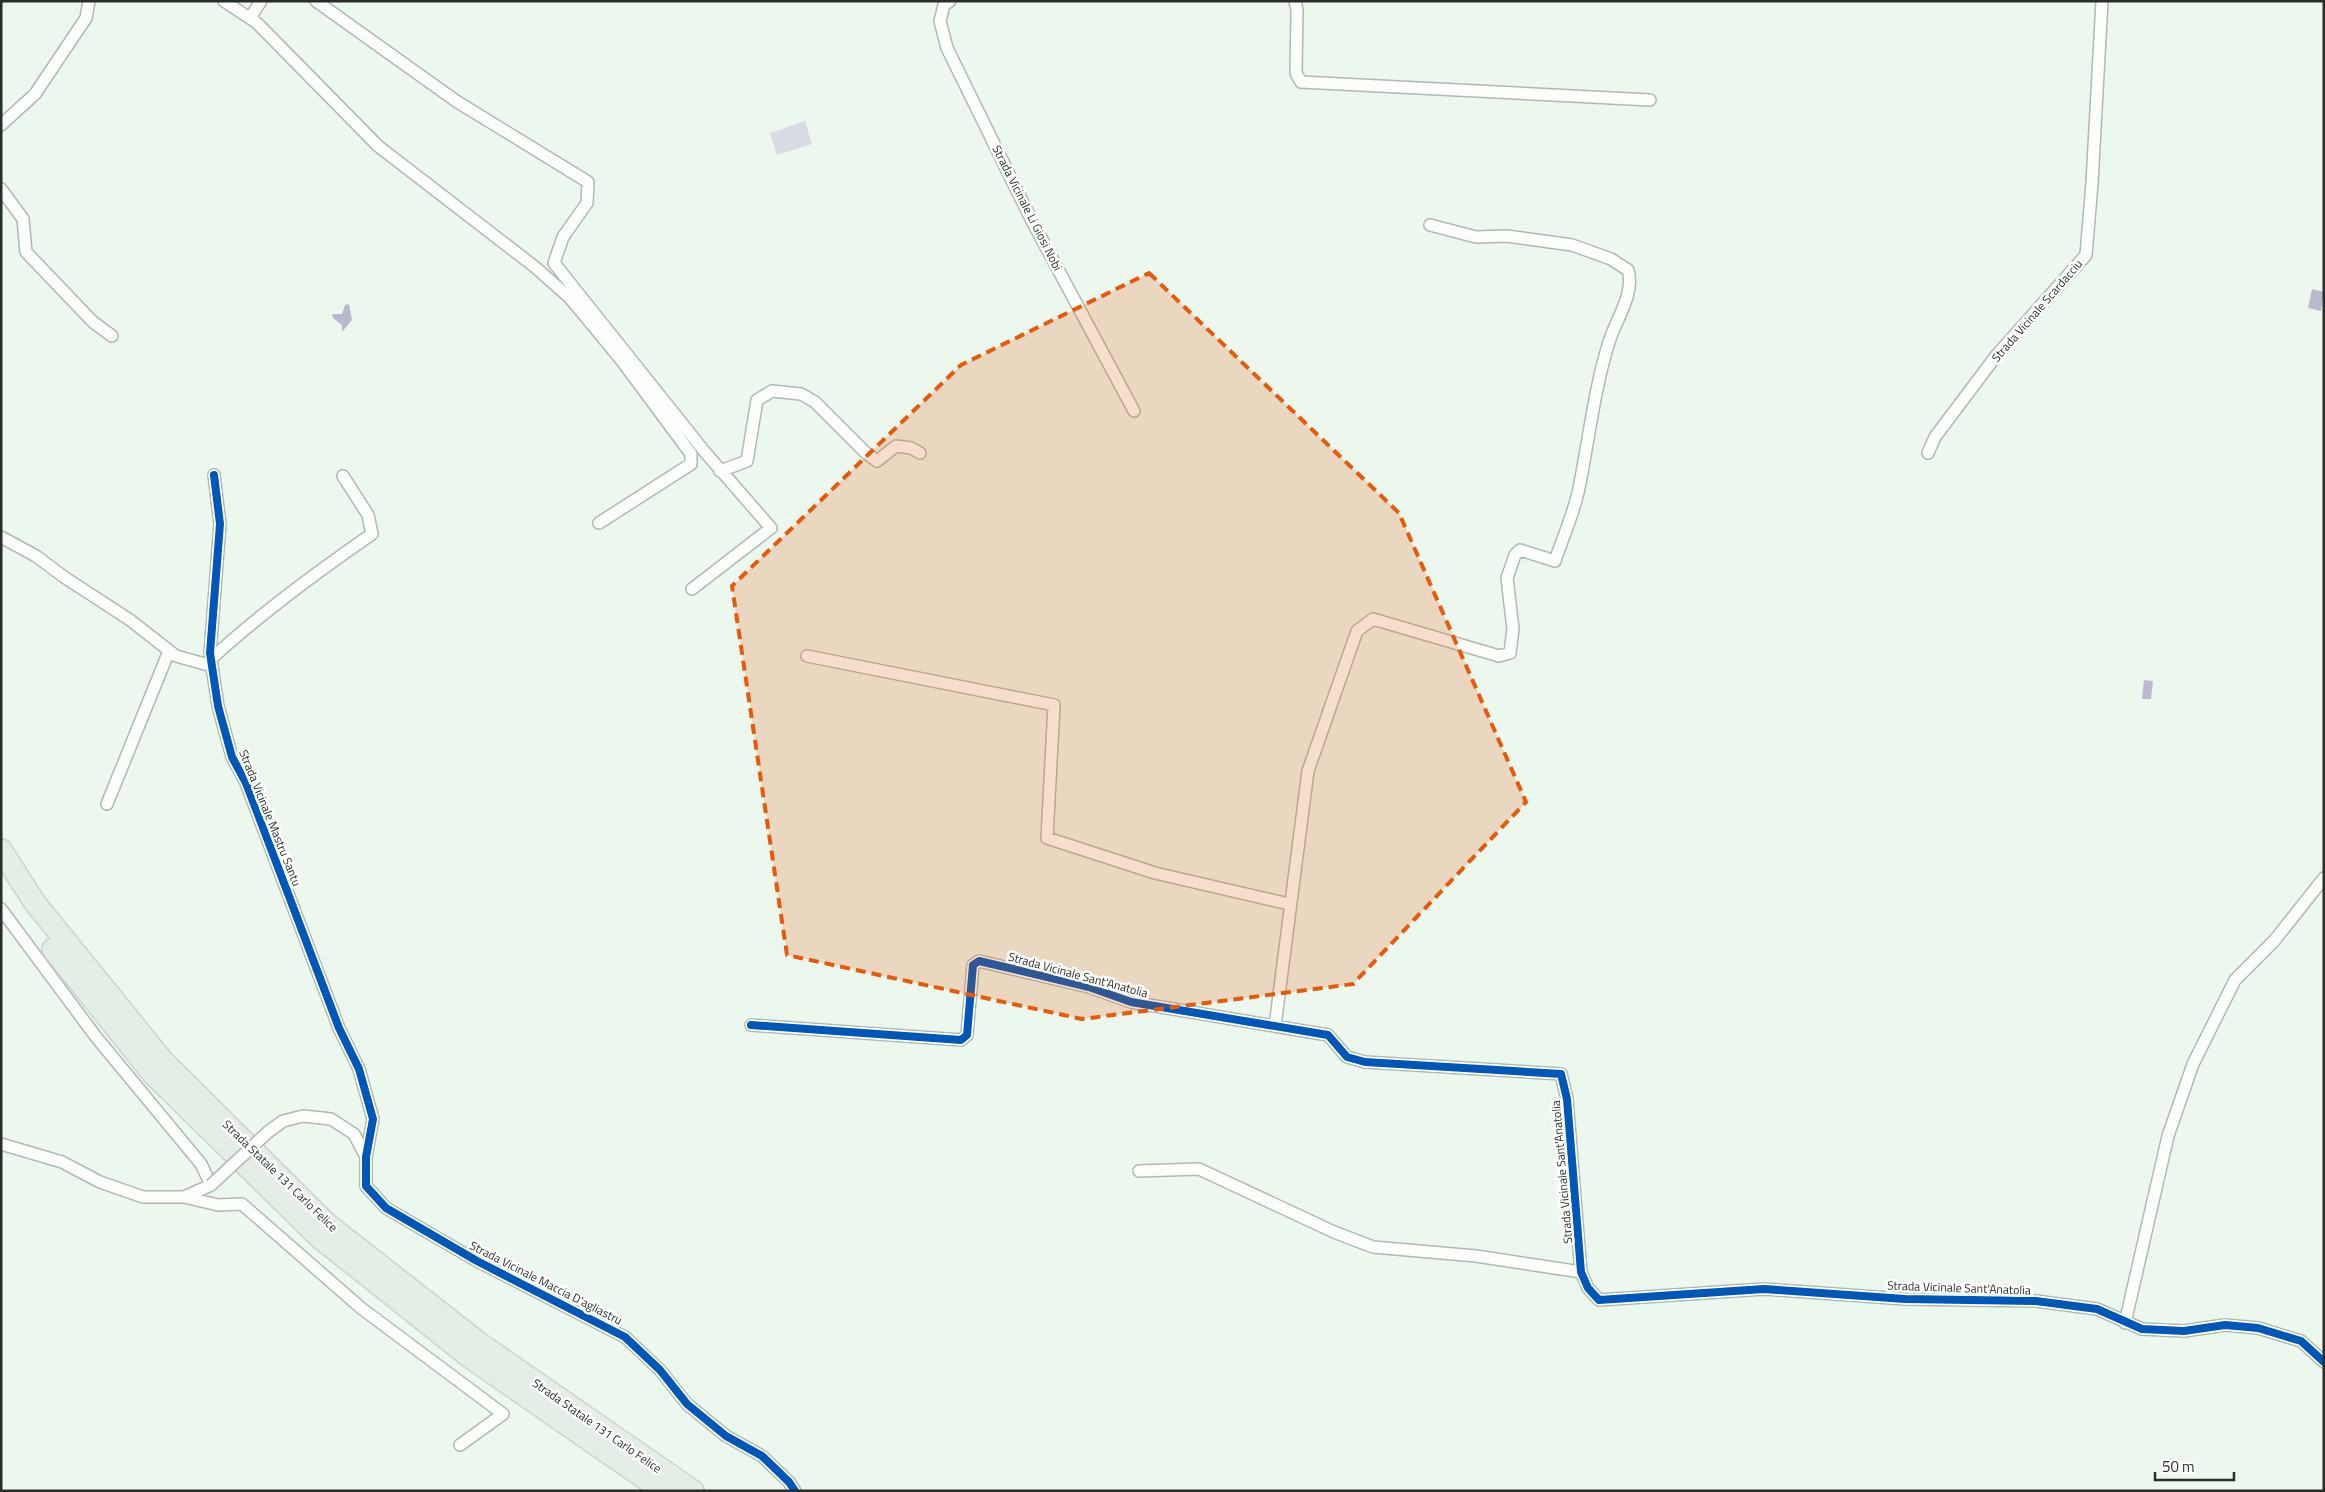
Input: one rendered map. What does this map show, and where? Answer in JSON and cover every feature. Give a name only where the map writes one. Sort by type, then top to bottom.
[{"type":"highway","name":"Strada Statale 131 Carlo Felice","points":[[1,850],[35,903],[163,1061],[327,1224],[479,1343],[692,1491]]},
{"type":"highway","name":"Strada Statale 131 Carlo Felice","points":[[1,875],[26,914],[153,1074],[319,1237],[470,1358],[663,1491]]},
{"type":"street","points":[[1,125],[34,94],[86,18],[89,1]]},
{"type":"street","points":[[224,1],[250,18],[318,83],[378,146],[536,267],[570,298],[622,361],[692,454],[691,464],[599,523]]},
{"type":"street","points":[[250,18],[261,1]]},
{"type":"street","points":[[316,1],[456,101],[588,182],[586,203],[563,238],[554,263],[720,471],[771,528],[692,589]]},
{"type":"street","name":"Strada Vicinale Li Giosi Nobi","points":[[950,1],[944,5],[940,21],[947,48],[1031,219],[1134,411]]},
{"type":"street","points":[[1295,1],[1297,10],[1296,73],[1301,82],[1650,100]]},
{"type":"street","name":"Strada Vicinale Scardacciu","points":[[1928,453],[1935,437],[1996,356],[2086,256],[2102,1]]},
{"type":"street","points":[[1,189],[23,219],[26,252],[94,322],[112,336]]},
{"type":"street","points":[[1275,1026],[1289,904],[1308,772],[1357,631],[1373,619],[1499,656],[1510,653],[1513,629],[1507,578],[1515,555],[1520,550],[1555,561],[1579,490],[1593,403],[1609,341],[1631,280],[1628,270],[1611,259],[1572,245],[1507,236],[1476,237],[1430,225]]},
{"type":"street","points":[[720,471],[747,461],[757,400],[772,390],[801,394],[815,402],[866,453],[877,461],[896,446],[911,448],[920,453]]},
{"type":"street","name":"Strada Vicinale Mastru Santu","points":[[214,475],[220,524],[212,663],[218,706],[232,757],[249,792],[339,1028],[359,1069],[373,1119],[366,1157]]},
{"type":"street","points":[[1,537],[36,556],[64,577],[130,620],[176,656],[212,663],[232,640],[318,571],[372,534],[368,515],[343,476]]},
{"type":"street","points":[[107,804],[169,651]]},
{"type":"street","points":[[807,656],[1054,704],[1047,838],[1155,873],[1289,904]]},
{"type":"street","points":[[2125,1323],[2168,1136],[2192,1064],[2235,980],[2274,941],[2324,878]]},
{"type":"street","points":[[1,909],[96,1037],[201,1164],[211,1185]]},
{"type":"street","name":"Strada Vicinale Sant'Anatolia","points":[[751,1025],[961,1040],[967,1035],[970,978],[973,965],[979,961],[1089,987],[1131,1002],[1328,1035],[1347,1057],[1365,1062],[1561,1074],[1567,1099],[1581,1272],[1588,1288],[1599,1300],[1708,1292],[1782,1290],[1905,1299],[2036,1301],[2097,1310],[2125,1323],[2153,1331],[2184,1331],[2225,1326],[2258,1328],[2302,1341],[2324,1362]]},
{"type":"street","points":[[184,1197],[211,1185],[268,1132],[283,1121],[303,1116],[331,1119],[354,1134],[366,1157]]},
{"type":"street","points":[[1,1144],[62,1162],[100,1182],[143,1197],[184,1197],[218,1205],[242,1204],[360,1308],[504,1414],[460,1445]]},
{"type":"street","name":"Strada Vicinale Maccia D'agliastru","points":[[366,1157],[366,1186],[386,1208],[477,1261],[625,1337],[660,1370],[687,1404],[726,1436],[762,1456],[789,1482],[795,1491]]},
{"type":"street","points":[[1139,1171],[1199,1169],[1334,1232],[1373,1247],[1476,1256],[1581,1272]]},
{"type":"highlighted area","points":[[1149,273],[1399,513],[1526,802],[1353,984],[1082,1019],[787,955],[732,586],[961,365]]},
{"type":"shaded area","points":[[805,121],[812,144],[777,155],[770,133]]},
{"type":"water","points":[[2312,289],[2324,292],[2321,311],[2308,308]]},
{"type":"water","points":[[349,304],[352,320],[342,332],[342,325],[333,318],[332,314],[342,314],[345,305]]},
{"type":"water","points":[[2144,680],[2153,681],[2151,699],[2142,699]]},
{"type":"cycle path","points":[[214,475],[220,524],[210,653],[218,706],[232,757],[246,783],[339,1028],[359,1069],[373,1119],[366,1157],[366,1186],[386,1208],[477,1261],[625,1337],[660,1370],[687,1404],[726,1436],[762,1456],[789,1482],[795,1491]]},
{"type":"cycle path","points":[[751,1025],[961,1040],[967,1035],[973,965],[979,961],[1089,987],[1131,1002],[1328,1035],[1347,1057],[1365,1062],[1561,1074],[1567,1099],[1581,1272],[1588,1288],[1599,1300],[1764,1289],[1905,1299],[2036,1301],[2097,1309],[2142,1329],[2184,1331],[2225,1325],[2258,1328],[2301,1341],[2324,1362]]}]
